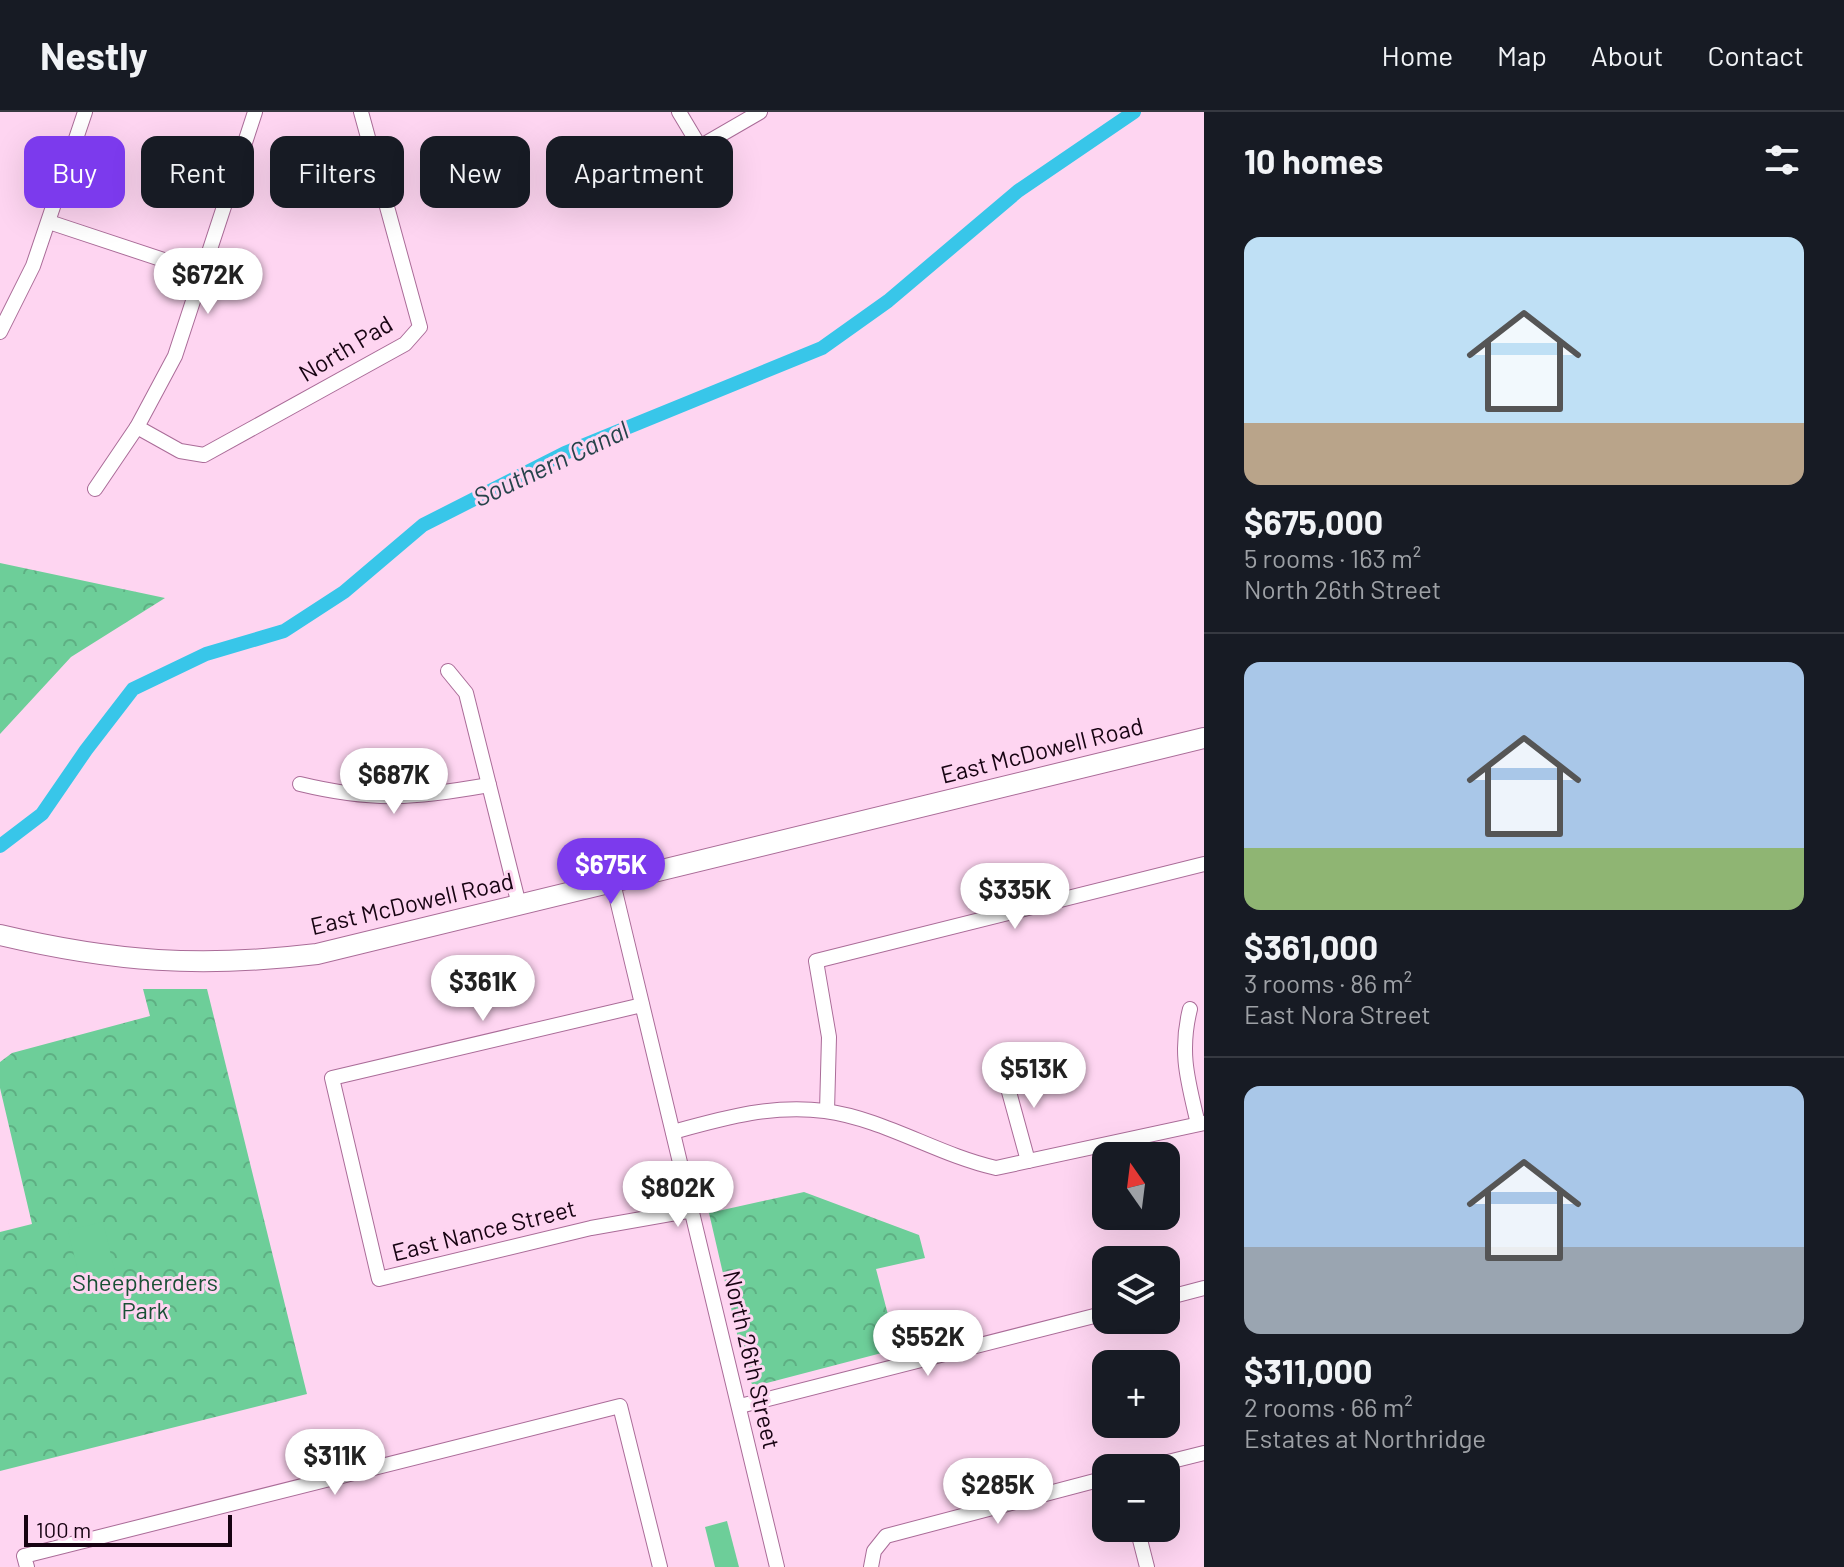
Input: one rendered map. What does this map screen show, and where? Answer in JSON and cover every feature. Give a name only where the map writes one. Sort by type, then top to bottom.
[{"type":"main road","name":"East McDowell Road","points":[[0,935],[93,955],[135,960],[236,962],[331,951],[1204,738]]},
{"type":"street","points":[[0,332],[33,266],[85,112]]},
{"type":"street","points":[[95,489],[137,427],[175,356],[255,112]]},
{"type":"street","name":"North Pad","points":[[137,427],[180,451],[204,455],[405,344],[420,327],[361,112]]},
{"type":"street","points":[[679,112],[693,136]]},
{"type":"street","points":[[719,136],[760,112]]},
{"type":"street","points":[[49,222],[203,273]]},
{"type":"street","points":[[448,671],[466,693],[519,905]]},
{"type":"street","points":[[300,784],[343,794],[380,798],[424,796],[489,785]]},
{"type":"street","points":[[827,1111],[829,1037],[816,961],[1204,864]]},
{"type":"street","name":"North 26th Street","points":[[613,883],[777,1567]]},
{"type":"street","name":"East Nance Street","points":[[642,1005],[332,1078],[379,1279],[591,1228],[693,1210]]},
{"type":"street","points":[[673,1132],[744,1113],[784,1108],[827,1111],[893,1132],[964,1161],[996,1168],[1201,1123],[1186,1071],[1183,1038],[1190,1009]]},
{"type":"street","points":[[1003,1070],[1028,1161]]},
{"type":"street","points":[[1180,1294],[1204,1288]]},
{"type":"street","points":[[740,1406],[1092,1317]]},
{"type":"street","points":[[27,1567],[24,1556],[620,1406],[660,1567]]},
{"type":"street","points":[[1180,1459],[1204,1453]]},
{"type":"street","points":[[871,1567],[874,1551],[886,1536],[1092,1482]]},
{"type":"street","points":[[1141,1542],[1147,1567]]},
{"type":"green space","points":[[0,563],[165,598],[71,657],[0,734]]},
{"type":"green space","name":"Sheepherders Park","points":[[143,989],[207,989],[307,1394],[0,1471],[0,1232],[32,1224],[0,1088],[0,1062],[12,1053],[150,1016]]},
{"type":"green space","points":[[804,1192],[919,1235],[925,1258],[876,1269],[897,1349],[759,1385],[752,1384],[747,1377],[709,1213]]},
{"type":"green space","points":[[103,1222],[118,1284],[83,1292],[68,1230]]},
{"type":"green space","points":[[727,1521],[739,1567],[715,1567],[705,1527]]},
{"type":"waterway","name":"Southern Canal","points":[[0,846],[42,814],[133,689],[206,654],[284,631],[344,592],[423,525],[565,453],[822,348],[888,301],[1018,191],[1134,112]]}]
